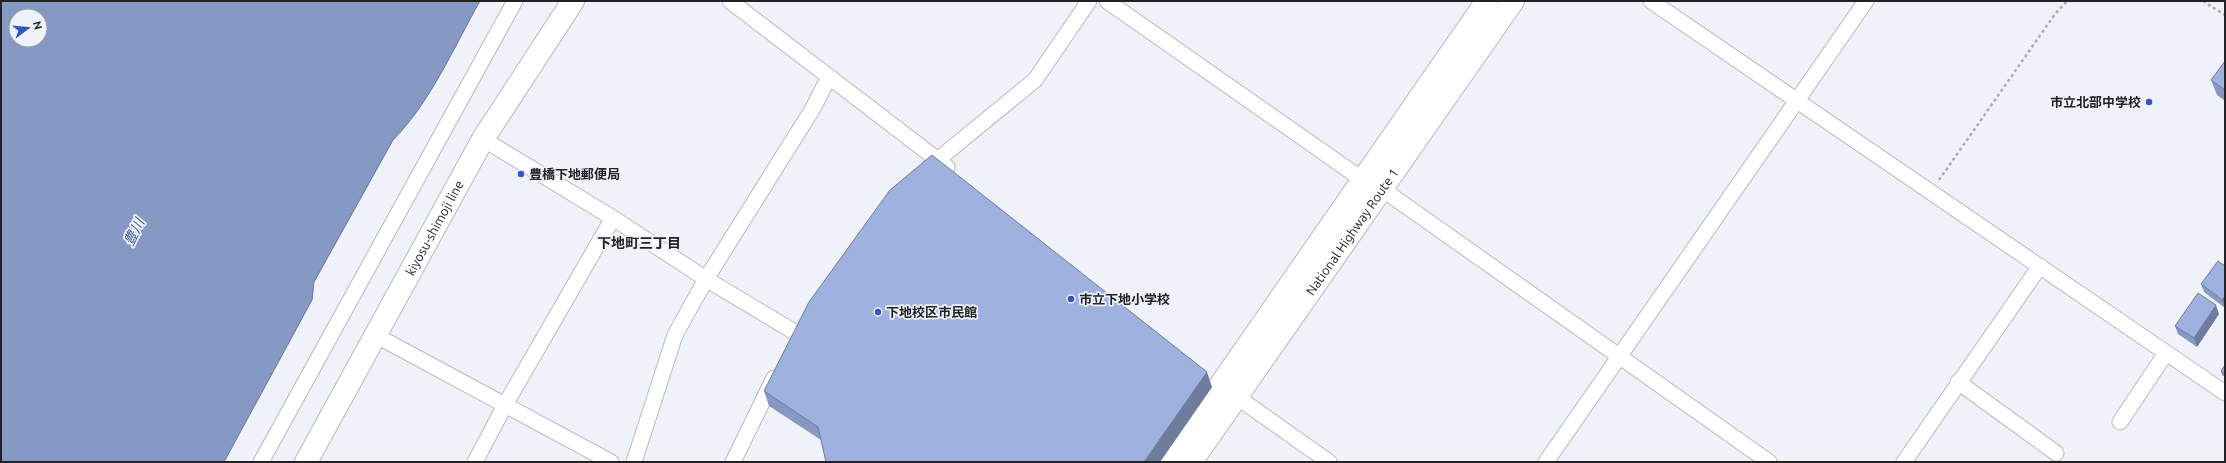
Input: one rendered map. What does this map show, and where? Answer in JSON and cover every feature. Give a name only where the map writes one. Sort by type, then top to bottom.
[{"type":"main road","name":"kiyosu-shimoji line","points":[[306,462],[483,139],[573,1]]},
{"type":"main road","name":"National Highway Route 1","points":[[1372,184],[1487,1]]},
{"type":"main road","name":"National Highway Route 1","points":[[1168,462],[1222,386],[1372,184],[1513,1]]},
{"type":"main road","name":"National Highway Route 1","points":[[1191,462],[1222,386]]},
{"type":"street","points":[[261,462],[515,1]]},
{"type":"street","points":[[730,1],[956,175]]},
{"type":"street","points":[[920,175],[1035,80],[1089,1]]},
{"type":"street","points":[[1107,1],[1770,462]]},
{"type":"street","points":[[1651,1],[2225,394]]},
{"type":"street","points":[[1546,462],[1866,1]]},
{"type":"street","points":[[634,462],[675,335],[706,279],[812,110],[829,77]]},
{"type":"street","points":[[483,139],[613,218],[706,279],[796,333]]},
{"type":"street","points":[[475,462],[505,405],[613,218]]},
{"type":"street","points":[[1904,462],[1958,382],[2040,266]]},
{"type":"street","points":[[789,347],[804,320]]},
{"type":"street","points":[[375,335],[611,462]]},
{"type":"street","points":[[2120,422],[2166,353]]},
{"type":"street","points":[[733,462],[782,362]]},
{"type":"street","points":[[1958,382],[2056,453]]},
{"type":"street","points":[[1222,386],[1329,462]]},
{"type":"path","points":[[1931,192],[2055,14],[2067,1]]},
{"type":"path","points":[[2204,1],[2225,15]]},
{"type":"water","name":"豊川","points":[[1,1],[480,1],[430,92],[419,109],[393,140],[314,282],[312,300],[224,462],[1,462]]},
{"type":"building","points":[[2225,61],[2225,90],[2211,80]]},
{"type":"building","points":[[932,155],[1207,372],[1144,462],[826,462],[818,427],[764,391],[809,302],[890,190]]},
{"type":"building","points":[[2218,261],[2225,266],[2225,296],[2222,300],[2201,284]]},
{"type":"building","points":[[2198,293],[2216,305],[2194,338],[2175,326]]},
{"type":"building","points":[[2225,365],[2225,374],[2221,371]]},
{"type":"place","name":"市立北部中学校","points":[[2149,102]]},
{"type":"place","name":"豊橋下地郵便局","points":[[521,174]]},
{"type":"place","name":"市立下地小学校","points":[[1071,299]]},
{"type":"place","name":"下地校区市民館","points":[[878,312]]},
{"type":"district","name":"下地町三丁目","points":[[639,243]]}]
